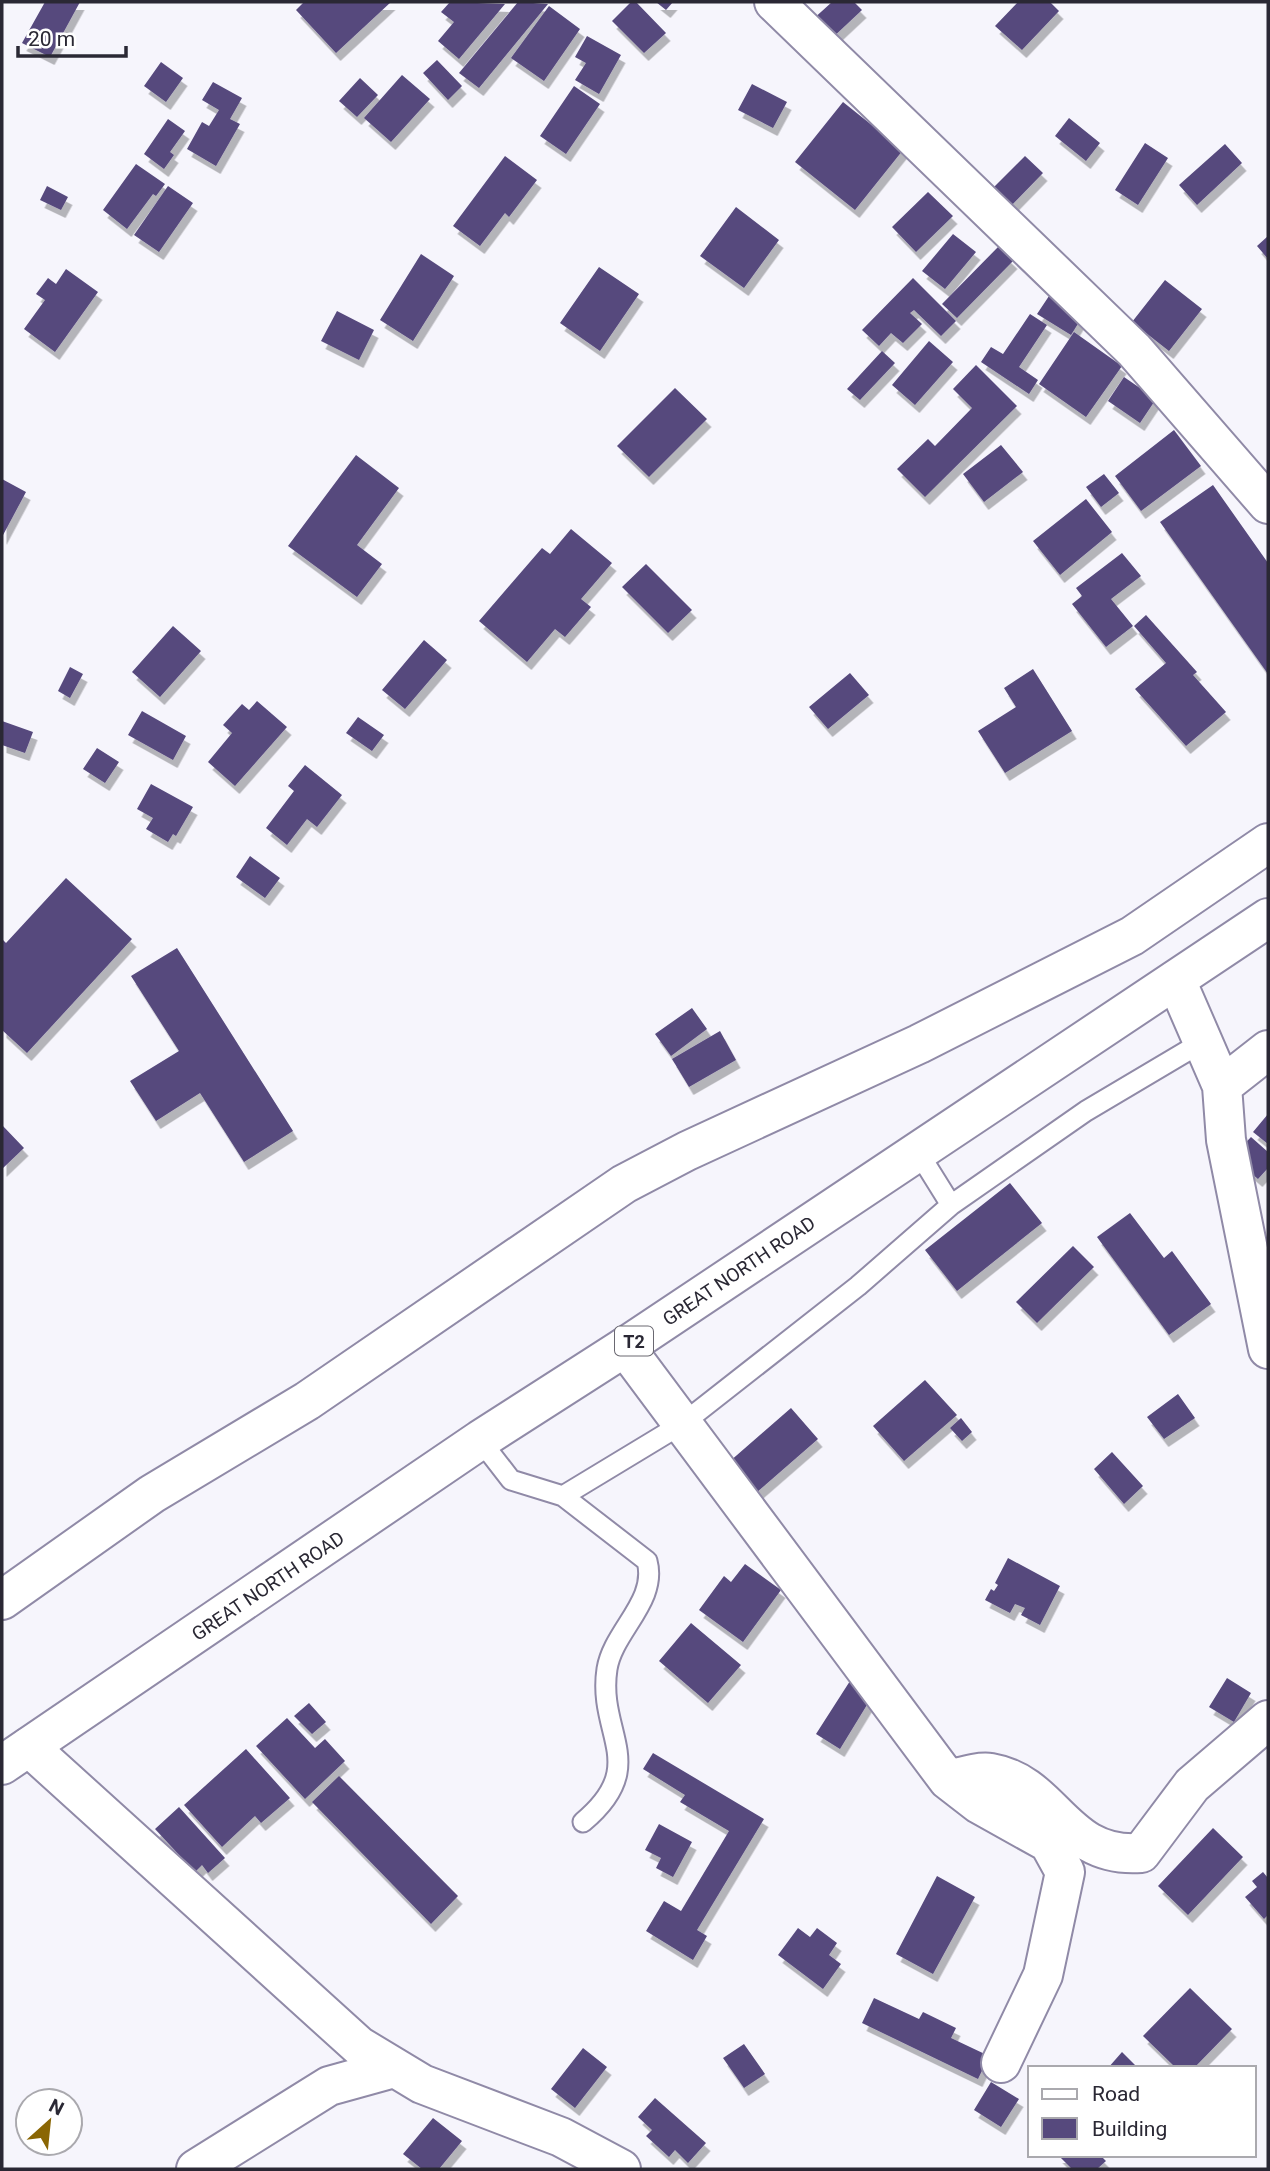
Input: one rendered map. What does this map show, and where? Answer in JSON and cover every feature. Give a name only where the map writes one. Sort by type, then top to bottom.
[{"type":"main road","points":[[774,2],[1134,350],[1268,504]]},
{"type":"main road","points":[[2,1600],[152,1494],[307,1401],[624,1184],[687,1151],[919,1044],[1132,936],[1268,843]]},
{"type":"main road","name":"GREAT NORTH ROAD","points":[[15,1756],[480,1440],[625,1347],[1268,918]]},
{"type":"main road","points":[[1176,981],[1222,1086],[1226,1140],[1268,1349]]},
{"type":"main road","points":[[1222,1086],[1268,1050]]},
{"type":"main road","points":[[625,1347],[948,1780],[979,1804],[1049,1843],[1066,1872],[1044,1975],[1001,2063]]},
{"type":"main road","points":[[948,1780],[989,1773],[1006,1777],[1022,1785],[1086,1842],[1120,1854],[1141,1853],[1192,1785],[1268,1720]]},
{"type":"main road","points":[[15,1756],[359,2046],[422,2084],[561,2137],[621,2169]]},
{"type":"main road","points":[[196,2169],[328,2086],[394,2068]]},
{"type":"lane","points":[[563,1496],[682,1424],[858,1286],[951,1205],[1086,1111],[1204,1041]]},
{"type":"lane","points":[[918,1152],[951,1205]]},
{"type":"lane","points":[[480,1440],[511,1480],[563,1496],[647,1561],[651,1574],[646,1592],[608,1665],[606,1682],[620,1762],[617,1776],[598,1809],[583,1822]]},
{"type":"building","points":[[45,2],[80,2],[50,57],[22,43]]},
{"type":"building","points":[[304,2],[391,2],[336,53],[296,10]]},
{"type":"building","points":[[450,2],[505,4],[459,59],[438,41],[454,22],[441,12]]},
{"type":"building","points":[[518,2],[548,4],[479,88],[459,73]]},
{"type":"building","points":[[631,2],[636,2],[666,33],[644,53],[612,21]]},
{"type":"building","points":[[656,2],[673,2],[666,10]]},
{"type":"building","points":[[832,2],[854,2],[862,10],[830,40],[811,21]]},
{"type":"building","points":[[1018,2],[1050,2],[1059,11],[1022,50],[995,26]]},
{"type":"building","points":[[549,6],[580,29],[544,81],[511,58]]},
{"type":"building","points":[[587,36],[621,55],[599,94],[575,80],[586,63],[575,57]]},
{"type":"building","points":[[437,60],[462,86],[448,100],[423,73]]},
{"type":"building","points":[[161,62],[183,78],[166,102],[144,86]]},
{"type":"building","points":[[402,75],[430,99],[391,142],[364,118]]},
{"type":"building","points":[[360,78],[378,95],[357,117],[339,101]]},
{"type":"building","points":[[213,82],[242,98],[230,119],[240,124],[216,166],[187,149],[202,122],[209,126],[219,110],[202,100]]},
{"type":"building","points":[[752,84],[787,102],[773,128],[738,110]]},
{"type":"building","points":[[574,86],[600,104],[566,154],[540,136]]},
{"type":"building","points":[[843,102],[903,150],[855,210],[795,162]]},
{"type":"building","points":[[1069,118],[1100,143],[1086,161],[1055,136]]},
{"type":"building","points":[[168,119],[185,131],[170,152],[174,155],[164,169],[144,154]]},
{"type":"building","points":[[1145,143],[1168,158],[1138,205],[1115,190]]},
{"type":"building","points":[[1225,144],[1242,163],[1197,205],[1179,185]]},
{"type":"building","points":[[505,156],[537,180],[509,217],[505,213],[480,246],[453,226]]},
{"type":"building","points":[[1025,156],[1043,173],[1007,210],[989,192]]},
{"type":"building","points":[[136,164],[165,184],[156,196],[153,194],[127,229],[103,210]]},
{"type":"building","points":[[47,186],[68,197],[61,210],[40,200]]},
{"type":"building","points":[[168,186],[193,203],[159,252],[134,235]]},
{"type":"building","points":[[928,192],[953,216],[916,252],[892,227]]},
{"type":"building","points":[[736,207],[779,240],[744,288],[700,256]]},
{"type":"building","points":[[953,234],[976,252],[945,289],[922,271]]},
{"type":"building","points":[[1268,236],[1268,259],[1257,246]]},
{"type":"building","points":[[998,247],[1013,261],[957,318],[942,304]]},
{"type":"building","points":[[421,254],[454,276],[413,341],[380,320]]},
{"type":"building","points":[[599,267],[639,294],[600,351],[560,323]]},
{"type":"building","points":[[66,269],[98,292],[55,352],[24,329],[45,300],[36,294],[48,278],[56,284]]},
{"type":"building","points":[[913,278],[956,321],[941,336],[914,310],[910,313],[922,324],[903,343],[891,333],[879,346],[862,330]]},
{"type":"building","points":[[1165,280],[1202,309],[1169,351],[1132,322]]},
{"type":"building","points":[[1051,293],[1084,314],[1071,335],[1037,314]]},
{"type":"building","points":[[337,311],[374,330],[359,360],[321,341]]},
{"type":"building","points":[[1030,314],[1047,325],[1019,367],[1038,380],[1029,394],[981,362],[991,347],[1003,354]]},
{"type":"building","points":[[1074,332],[1122,366],[1086,417],[1039,384]]},
{"type":"building","points":[[929,341],[953,362],[915,405],[892,385]]},
{"type":"building","points":[[882,351],[895,363],[860,400],[847,389]]},
{"type":"building","points":[[976,365],[1017,406],[925,497],[897,469],[928,439],[935,446],[972,408],[953,389]]},
{"type":"building","points":[[1124,377],[1156,399],[1140,423],[1108,401]]},
{"type":"building","points":[[675,388],[707,419],[649,477],[617,446]]},
{"type":"building","points":[[1174,430],[1201,466],[1141,511],[1115,476]]},
{"type":"building","points":[[1001,445],[1023,472],[984,502],[963,474]]},
{"type":"building","points":[[356,455],[399,488],[357,545],[382,564],[357,597],[288,546]]},
{"type":"building","points":[[1104,474],[1119,493],[1101,507],[1086,487]]},
{"type":"building","points":[[2,479],[26,492],[2,537]]},
{"type":"building","points":[[1213,485],[1268,563],[1268,674],[1160,522]]},
{"type":"building","points":[[1086,499],[1112,532],[1060,575],[1033,541]]},
{"type":"building","points":[[571,529],[612,563],[581,599],[591,607],[565,637],[555,629],[527,662],[479,621],[542,548],[550,554]]},
{"type":"building","points":[[1122,553],[1141,576],[1111,599],[1133,626],[1106,647],[1072,604],[1082,596],[1076,588]]},
{"type":"building","points":[[646,564],[692,610],[668,633],[622,587]]},
{"type":"building","points":[[1146,615],[1197,672],[1193,675],[1226,712],[1186,746],[1135,689],[1166,663],[1134,626]]},
{"type":"building","points":[[173,626],[201,651],[160,697],[132,672]]},
{"type":"building","points":[[424,640],[447,660],[405,709],[382,690]]},
{"type":"building","points":[[70,667],[83,674],[70,698],[58,691]]},
{"type":"building","points":[[1033,669],[1072,731],[1005,773],[978,731],[1016,707],[1004,688]]},
{"type":"building","points":[[850,673],[869,695],[828,729],[809,707]]},
{"type":"building","points":[[257,701],[287,727],[235,786],[208,762],[232,733],[223,725],[242,704],[249,710]]},
{"type":"building","points":[[142,711],[186,736],[173,760],[128,735]]},
{"type":"building","points":[[358,717],[384,735],[372,751],[346,733]]},
{"type":"building","points":[[2,721],[33,732],[25,753],[2,745]]},
{"type":"building","points":[[97,748],[119,762],[105,783],[83,769]]},
{"type":"building","points":[[305,765],[342,795],[317,827],[307,819],[287,845],[266,828],[294,791],[288,786]]},
{"type":"building","points":[[151,784],[193,807],[176,836],[173,834],[168,842],[146,829],[153,818],[137,809]]},
{"type":"building","points":[[250,856],[280,878],[265,898],[236,877]]},
{"type":"building","points":[[66,878],[132,939],[27,1053],[2,1030],[2,939],[6,943]]},
{"type":"building","points":[[177,948],[293,1131],[244,1162],[200,1093],[156,1121],[130,1081],[179,1051],[131,976]]},
{"type":"building","points":[[692,1008],[707,1029],[671,1056],[655,1034]]},
{"type":"building","points":[[720,1031],[736,1060],[689,1087],[672,1059]]},
{"type":"building","points":[[1268,1114],[1268,1144],[1253,1132]]},
{"type":"building","points":[[2,1125],[24,1148],[2,1169]]},
{"type":"building","points":[[1251,1137],[1268,1152],[1268,1168],[1258,1179],[1232,1157]]},
{"type":"building","points":[[1010,1183],[1042,1223],[957,1291],[925,1250]]},
{"type":"building","points":[[1130,1213],[1164,1258],[1172,1251],[1211,1304],[1169,1335],[1097,1237]]},
{"type":"building","points":[[1073,1246],[1094,1267],[1037,1323],[1016,1302]]},
{"type":"building","points":[[925,1380],[957,1415],[904,1461],[873,1426]]},
{"type":"building","points":[[1178,1394],[1195,1418],[1164,1439],[1147,1417]]},
{"type":"building","points":[[791,1408],[818,1439],[756,1493],[729,1462]]},
{"type":"building","points":[[961,1418],[972,1432],[962,1441],[950,1428]]},
{"type":"building","points":[[1112,1452],[1143,1486],[1124,1504],[1094,1469]]},
{"type":"building","points":[[1008,1558],[1060,1586],[1040,1625],[1021,1615],[1025,1608],[1015,1604],[1010,1613],[985,1600],[991,1589],[994,1591],[998,1585],[995,1583]]},
{"type":"building","points":[[745,1564],[781,1590],[743,1642],[699,1610],[724,1576],[731,1582]]},
{"type":"building","points":[[691,1623],[741,1665],[708,1703],[659,1661]]},
{"type":"building","points":[[1227,1678],[1251,1693],[1234,1722],[1209,1707]]},
{"type":"building","points":[[850,1681],[873,1695],[840,1749],[816,1734]]},
{"type":"building","points":[[309,1703],[326,1722],[312,1734],[294,1716]]},
{"type":"building","points":[[287,1718],[315,1748],[325,1739],[345,1761],[305,1799],[256,1746]]},
{"type":"building","points":[[246,1749],[290,1798],[261,1823],[255,1816],[222,1847],[184,1805]]},
{"type":"building","points":[[653,1753],[764,1819],[697,1930],[707,1936],[693,1960],[646,1931],[664,1901],[681,1911],[729,1831],[680,1802],[685,1795],[643,1769]]},
{"type":"building","points":[[339,1776],[458,1896],[431,1924],[312,1802]]},
{"type":"building","points":[[179,1807],[225,1858],[208,1873],[202,1865],[195,1872],[155,1829]]},
{"type":"building","points":[[659,1824],[692,1842],[673,1877],[656,1868],[661,1858],[645,1850]]},
{"type":"building","points":[[1213,1828],[1243,1857],[1188,1915],[1158,1886]]},
{"type":"building","points":[[1263,1872],[1268,1878],[1268,1915],[1264,1919],[1245,1897],[1257,1887],[1252,1881]]},
{"type":"building","points":[[937,1876],[975,1897],[933,1974],[896,1954]]},
{"type":"building","points":[[798,1928],[810,1937],[817,1928],[837,1943],[829,1955],[841,1964],[823,1989],[778,1955]]},
{"type":"building","points":[[1190,1988],[1232,2029],[1196,2066],[1174,2066],[1143,2036]]},
{"type":"building","points":[[874,1998],[919,2019],[923,2012],[956,2028],[951,2038],[989,2056],[978,2079],[862,2023]]},
{"type":"building","points":[[744,2044],[765,2074],[744,2088],[723,2058]]},
{"type":"building","points":[[583,2048],[607,2067],[575,2108],[551,2089]]},
{"type":"building","points":[[1122,2052],[1136,2066],[1110,2066]]},
{"type":"building","points":[[991,2082],[1019,2099],[1001,2127],[974,2110]]},
{"type":"building","points":[[655,2098],[706,2143],[688,2163],[675,2150],[669,2157],[646,2136],[652,2130],[638,2117]]},
{"type":"building","points":[[433,2118],[462,2141],[439,2169],[422,2169],[403,2154]]},
{"type":"building","points":[[1060,2157],[1102,2157],[1106,2161],[1097,2169],[1072,2169]]}]
